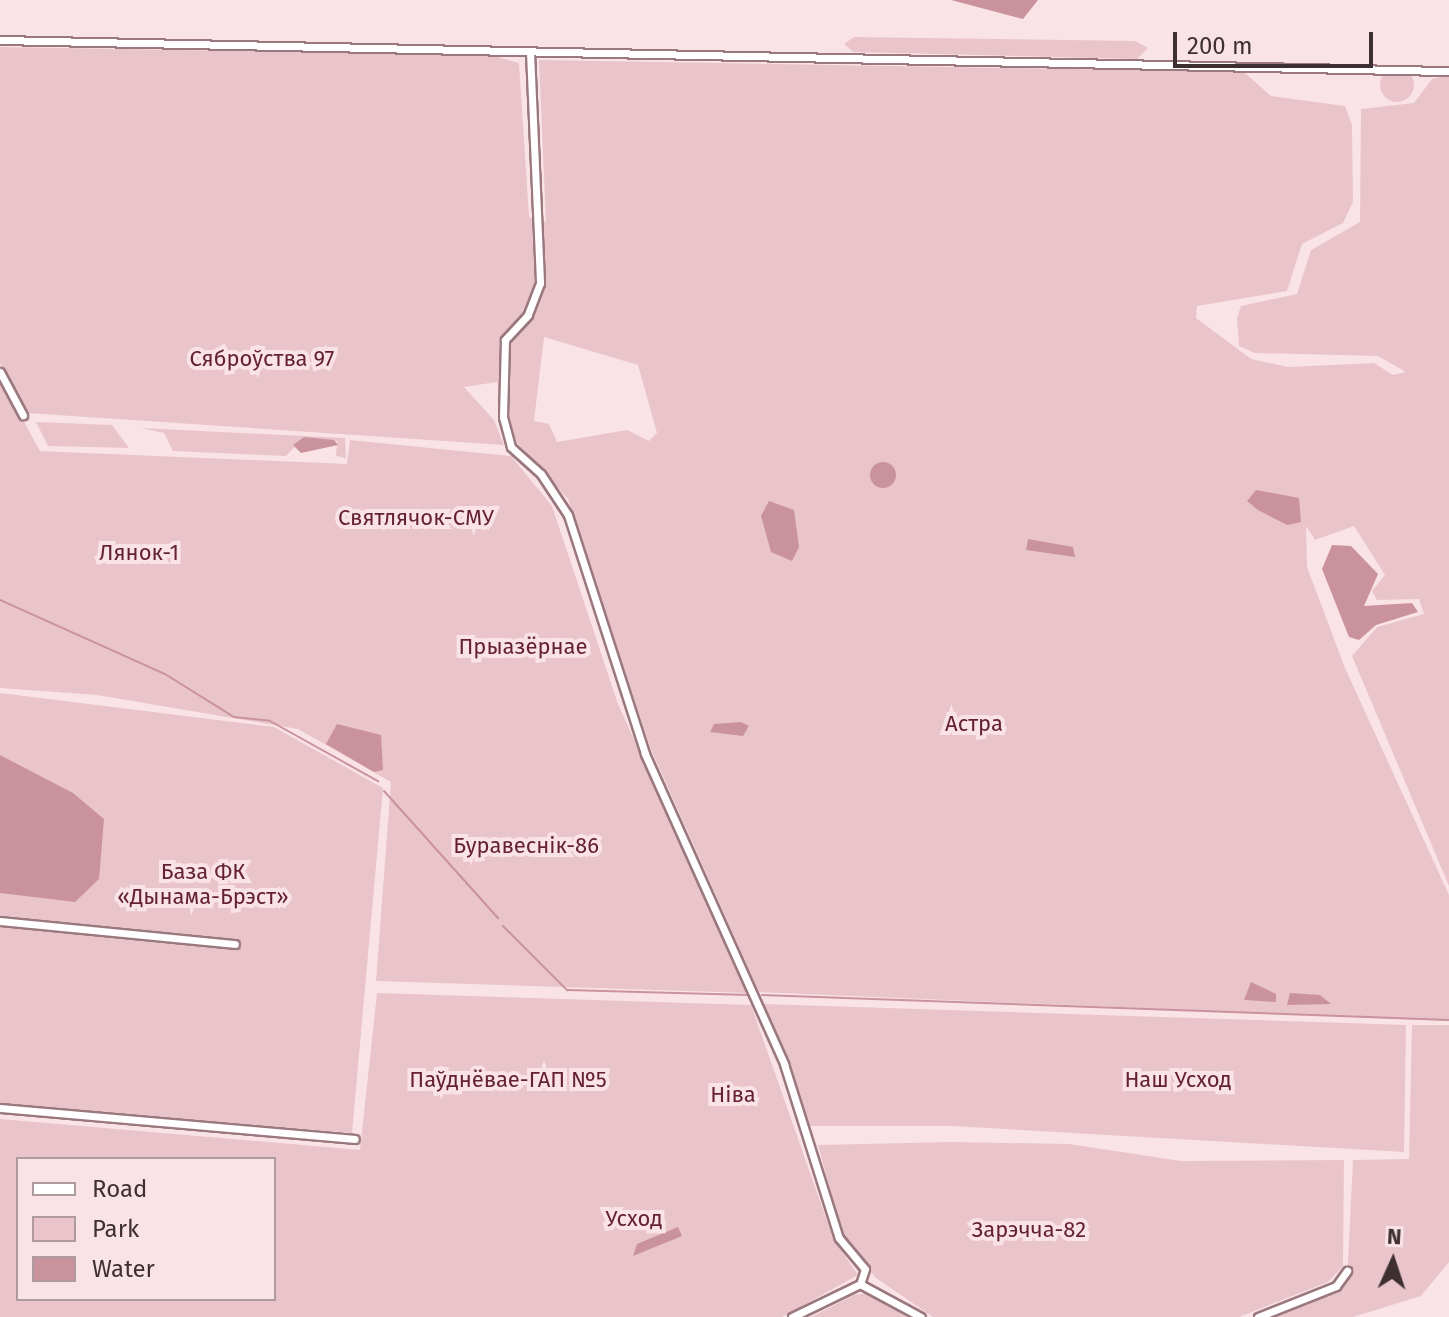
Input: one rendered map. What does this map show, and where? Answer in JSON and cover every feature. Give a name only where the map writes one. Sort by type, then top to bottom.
[{"type":"street","points":[[0,40],[1449,71]]},
{"type":"street","points":[[530,52],[540,283],[528,315],[505,340],[503,417],[511,447],[544,477],[568,515],[645,754],[784,1064],[839,1238],[865,1269],[860,1284],[792,1317]]},
{"type":"street","points":[[0,372],[23,415]]},
{"type":"street","points":[[0,921],[235,944]]},
{"type":"street","points":[[0,1108],[355,1139]]},
{"type":"street","points":[[1258,1317],[1336,1286],[1347,1271]]},
{"type":"street","points":[[860,1284],[921,1317]]},
{"type":"green space","points":[[854,37],[1135,41],[1148,48],[1137,59],[853,52],[844,44]]},
{"type":"green space","points":[[0,47],[491,55],[519,63],[529,217],[546,222],[539,60],[1244,72],[1271,96],[1345,106],[1352,125],[1353,202],[1343,223],[1302,244],[1287,291],[1197,306],[1196,318],[1251,359],[1288,367],[1374,363],[1393,375],[1406,372],[1378,356],[1255,353],[1239,346],[1237,318],[1241,306],[1297,294],[1311,250],[1360,222],[1361,109],[1414,103],[1432,79],[1449,75],[1449,886],[1352,656],[1377,627],[1424,614],[1419,599],[1377,600],[1372,591],[1385,575],[1354,526],[1315,540],[1306,526],[1307,567],[1345,668],[1449,895],[1449,1021],[759,992],[650,747],[568,499],[512,437],[497,382],[464,387],[494,420],[504,445],[27,413],[0,363]],"holes":[[[544,337],[638,365],[657,433],[649,441],[627,430],[557,442],[549,424],[534,421]]]},
{"type":"green space","points":[[1397,68],[1409,73],[1414,85],[1409,97],[1397,102],[1385,97],[1380,85],[1385,73]]},
{"type":"green space","points":[[0,378],[40,451],[347,464],[350,440],[511,456],[552,506],[618,704],[749,993],[376,981],[391,782],[298,729],[97,695],[0,688]]},
{"type":"green space","points":[[36,422],[112,425],[129,448],[48,446]]},
{"type":"green space","points":[[141,428],[345,438],[346,458],[336,456],[337,441],[304,437],[286,456],[173,451],[164,433]]},
{"type":"green space","name":"База ФК «Дынама-Брэст»","points":[[0,693],[274,727],[383,788],[352,1133],[0,1104]]},
{"type":"green space","points":[[377,993],[751,1005],[833,1238],[858,1275],[782,1317],[0,1317],[0,1119],[360,1150]]},
{"type":"green space","name":"Наш Усход","points":[[764,1004],[1406,1025],[1404,1152],[952,1126],[809,1126]]},
{"type":"green space","points":[[1412,1025],[1449,1025],[1449,1262],[1421,1296],[1353,1317],[1264,1317],[1347,1280],[1353,1160],[1409,1159]]},
{"type":"green space","name":"Зарэчча-82","points":[[952,1142],[1069,1144],[1181,1161],[1344,1160],[1343,1266],[1328,1282],[1239,1317],[933,1317],[876,1278],[854,1252],[841,1231],[818,1145]]},
{"type":"green space","points":[[868,1293],[907,1317],[811,1317],[854,1295]]},
{"type":"water","points":[[951,0],[1038,0],[1023,19]]},
{"type":"water","points":[[304,437],[334,440],[338,445],[301,453],[293,445]]},
{"type":"water","points":[[883,462],[892,466],[896,475],[892,484],[883,488],[874,484],[870,475],[874,466]]},
{"type":"water","points":[[1256,490],[1299,498],[1301,522],[1287,525],[1258,510],[1247,501]]},
{"type":"water","points":[[769,501],[794,510],[799,547],[792,561],[771,552],[761,516]]},
{"type":"water","points":[[1028,539],[1073,547],[1075,557],[1026,550]]},
{"type":"water","points":[[1332,545],[1351,546],[1378,574],[1364,606],[1412,603],[1418,612],[1376,625],[1359,640],[1349,637],[1322,569]]},
{"type":"water","points":[[741,722],[749,726],[743,736],[710,732],[714,724]]},
{"type":"water","points":[[337,724],[381,735],[383,770],[374,772],[326,744]]},
{"type":"water","points":[[0,755],[73,793],[104,819],[99,879],[75,902],[0,893]]},
{"type":"water","points":[[1251,982],[1276,994],[1276,1002],[1244,1000]]},
{"type":"water","points":[[1290,993],[1320,995],[1331,1004],[1287,1005]]},
{"type":"water","points":[[678,1227],[682,1236],[633,1256],[637,1244]]},
{"type":"waterway","points":[[0,600],[165,674],[234,717],[270,721],[378,781]]},
{"type":"waterway","points":[[384,791],[498,918]]},
{"type":"waterway","points":[[503,926],[567,990],[750,995]]},
{"type":"waterway","points":[[762,995],[1449,1020]]},
{"type":"park label","name":"Сяброўства 97","points":[[262,359]]},
{"type":"park label","name":"Святлячок-СМУ","points":[[416,518]]},
{"type":"park label","name":"Лянок-1","points":[[139,553]]},
{"type":"park label","name":"Прыазёрнае","points":[[523,647]]},
{"type":"park label","name":"Астра","points":[[974,724]]},
{"type":"park label","name":"Буравеснік-86","points":[[526,846]]},
{"type":"park label","name":"Паўднёвае-ГАП №5","points":[[508,1080]]},
{"type":"park label","name":"Ніва","points":[[733,1095]]},
{"type":"park label","name":"Усход","points":[[634,1219]]}]
